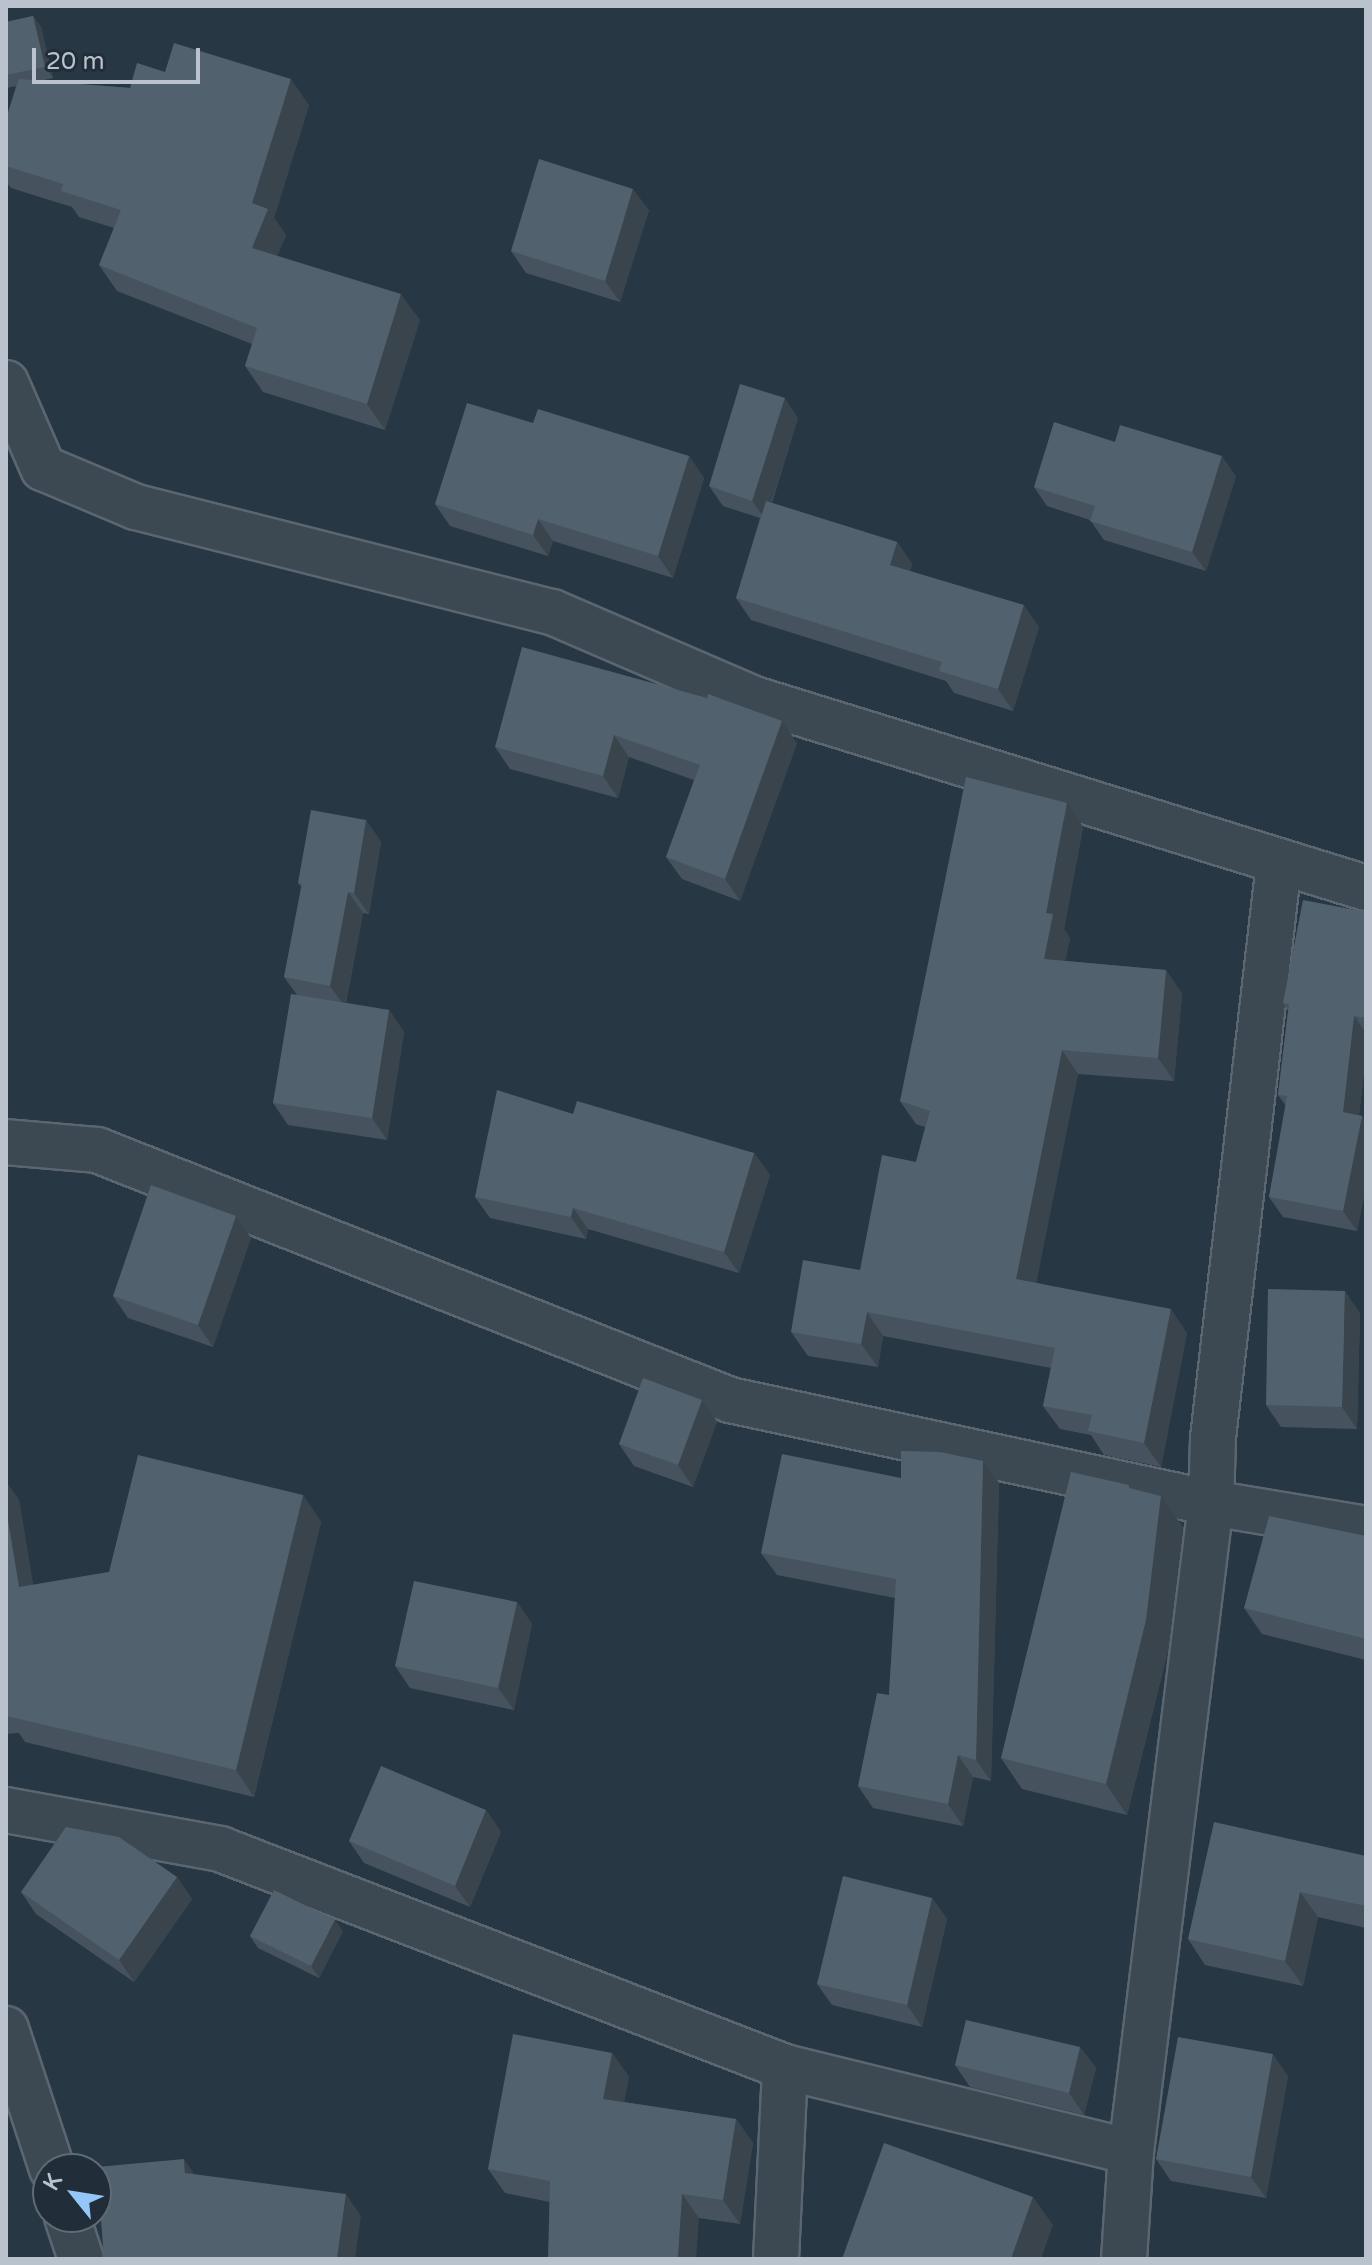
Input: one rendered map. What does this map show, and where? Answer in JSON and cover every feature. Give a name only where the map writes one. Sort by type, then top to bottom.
[{"type":"street","points":[[6,383],[43,468],[136,507],[552,612],[754,699],[1366,888]]},
{"type":"street","points":[[1124,2259],[1131,2152],[1211,1503],[1213,1438],[1279,863]]},
{"type":"street","points":[[6,1142],[97,1150],[730,1400],[1211,1503],[1366,1529]]},
{"type":"street","points":[[6,1810],[220,1849],[785,2067],[1131,2152]]},
{"type":"street","points":[[6,2029],[47,2153]]},
{"type":"street","points":[[776,2259],[785,2067]]},
{"type":"street","points":[[72,2233],[81,2259]]},
{"type":"building","points":[[33,16],[45,67],[6,75],[6,22]]},
{"type":"building","points":[[174,43],[291,79],[252,203],[268,209],[252,248],[401,294],[367,404],[245,366],[257,328],[99,265],[121,210],[61,191],[63,184],[6,166],[6,119],[19,79],[130,88],[137,63],[165,72]]},
{"type":"building","points":[[539,159],[633,189],[605,281],[511,251]]},
{"type":"building","points":[[740,384],[785,398],[752,501],[709,486]]},
{"type":"building","points":[[467,403],[533,423],[538,409],[689,456],[658,556],[538,519],[533,535],[435,504]]},
{"type":"building","points":[[1054,422],[1115,442],[1120,425],[1222,456],[1192,552],[1090,521],[1095,506],[1034,487]]},
{"type":"building","points":[[766,501],[897,542],[890,565],[1024,605],[998,689],[939,671],[942,662],[736,598]]},
{"type":"building","points":[[522,647],[707,698],[708,694],[782,721],[725,879],[666,857],[700,765],[614,735],[603,776],[495,747]]},
{"type":"building","points":[[966,777],[1067,803],[1046,913],[1053,914],[1044,959],[1166,970],[1158,1058],[1062,1050],[1016,1279],[1171,1309],[1144,1443],[1088,1431],[1092,1415],[1043,1406],[1055,1348],[867,1312],[861,1344],[791,1332],[803,1260],[860,1270],[882,1155],[916,1162],[930,1111],[900,1101]]},
{"type":"building","points":[[311,810],[366,820],[354,893],[348,892],[330,986],[284,977],[302,884],[298,883]]},
{"type":"building","points":[[1303,900],[1366,912],[1366,1018],[1354,1016],[1343,1112],[1362,1116],[1343,1211],[1269,1197],[1287,1096],[1278,1095],[1289,1004],[1283,1003]]},
{"type":"building","points":[[291,994],[389,1010],[372,1118],[273,1103]]},
{"type":"building","points":[[497,1090],[573,1114],[577,1101],[754,1153],[724,1252],[573,1208],[571,1217],[475,1197]]},
{"type":"building","points":[[151,1185],[236,1216],[198,1325],[113,1296]]},
{"type":"building","points":[[1268,1289],[1345,1291],[1342,1407],[1266,1405]]},
{"type":"building","points":[[643,1378],[702,1400],[678,1465],[619,1444]]},
{"type":"building","points":[[901,1451],[940,1452],[983,1461],[976,1760],[958,1755],[948,1804],[858,1786],[877,1693],[889,1695],[896,1579],[761,1553],[782,1454],[901,1478]]},
{"type":"building","points":[[138,1455],[303,1495],[236,1770],[7,1716],[6,1508],[19,1587],[109,1572]]},
{"type":"building","points":[[1071,1472],[1161,1496],[1146,1620],[1106,1784],[1001,1758]]},
{"type":"building","points":[[1269,1516],[1366,1536],[1366,1639],[1244,1608]]},
{"type":"building","points":[[414,1581],[517,1602],[498,1688],[395,1666]]},
{"type":"building","points":[[381,1766],[486,1810],[455,1886],[349,1841]]},
{"type":"building","points":[[1214,1822],[1366,1856],[1366,1906],[1300,1892],[1285,1961],[1188,1939]]},
{"type":"building","points":[[66,1827],[119,1837],[177,1877],[119,1960],[21,1892]]},
{"type":"building","points":[[843,1876],[932,1898],[907,2005],[817,1984]]},
{"type":"building","points":[[274,1890],[335,1920],[311,1966],[250,1936]]},
{"type":"building","points":[[966,2020],[1080,2047],[1069,2093],[955,2065]]},
{"type":"building","points":[[513,2034],[612,2053],[603,2099],[736,2119],[723,2200],[682,2194],[678,2259],[548,2259],[550,2181],[488,2169]]},
{"type":"building","points":[[1178,2037],[1273,2054],[1251,2177],[1156,2159]]},
{"type":"building","points":[[884,2143],[1033,2197],[1011,2259],[842,2259]]},
{"type":"building","points":[[184,2159],[185,2173],[346,2194],[337,2259],[104,2259],[102,2233],[112,2233],[112,2166]]}]
